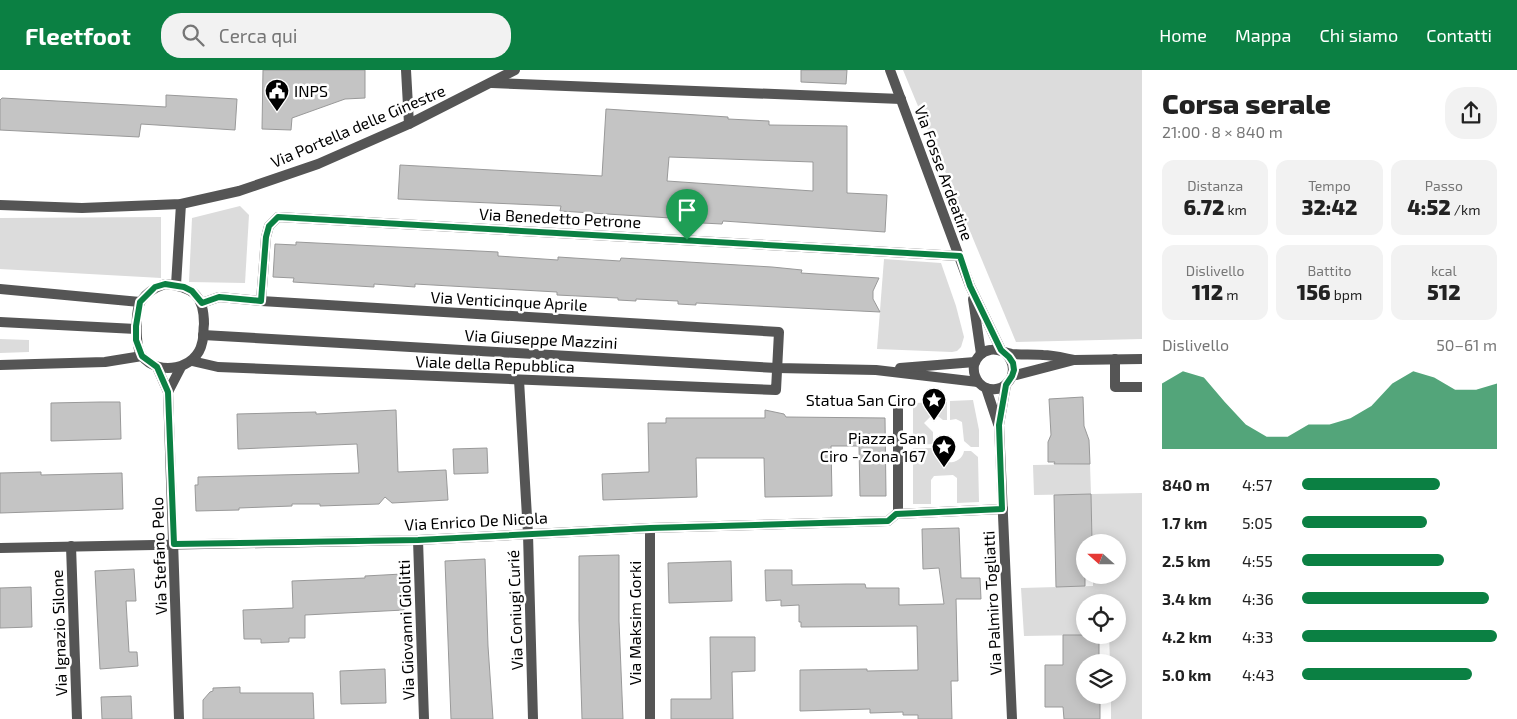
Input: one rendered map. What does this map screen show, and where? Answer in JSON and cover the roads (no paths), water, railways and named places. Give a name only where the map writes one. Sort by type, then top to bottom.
[{"type":"street","points":[[406,70],[409,124]]},
{"type":"street","name":"Via Portella delle Ginestre","points":[[0,205],[82,208],[181,204],[239,191],[318,164],[409,124],[515,70]]},
{"type":"street","name":"Via Fosse Ardeatine","points":[[890,70],[970,286]]},
{"type":"street","points":[[490,82],[901,99]]},
{"type":"street","points":[[176,285],[181,204]]},
{"type":"street","name":"Via Benedetto Petrone","points":[[261,301],[266,237],[269,226],[278,217],[960,256]]},
{"type":"street","points":[[165,284],[176,285],[192,291],[202,303],[202,345],[192,361],[180,367],[157,367],[142,356],[136,340],[140,302],[155,287],[165,284]]},
{"type":"street","points":[[970,286],[1003,352],[1013,363],[1009,380]]},
{"type":"street","points":[[970,286],[978,358],[974,372],[982,385],[1000,388],[1009,380],[1074,360]]},
{"type":"street","points":[[0,289],[140,302]]},
{"type":"street","name":"Via Venticinque Aprile","points":[[202,303],[219,297],[779,332],[777,368]]},
{"type":"street","points":[[0,322],[136,329]]},
{"type":"street","name":"Via Giuseppe Mazzini","points":[[203,334],[777,368],[876,370],[982,385]]},
{"type":"street","points":[[978,358],[991,350],[1046,355],[1074,360],[1142,358]]},
{"type":"street","points":[[0,365],[105,362],[142,356]]},
{"type":"street","name":"Via Giuseppe Mazzini","points":[[876,370],[978,358]]},
{"type":"street","points":[[1115,359],[1115,387],[1142,387]]},
{"type":"street","name":"Viale della Repubblica","points":[[192,361],[218,367],[776,390],[777,368]]},
{"type":"street","name":"Via Stefano Pelo","points":[[157,367],[168,392],[179,719]]},
{"type":"street","name":"Via Stefano Pelo","points":[[168,392],[180,367]]},
{"type":"street","name":"Via Coniugi Curié","points":[[519,380],[528,534],[533,719]]},
{"type":"street","name":"Via Palmiro Togliatti","points":[[1009,380],[999,425],[1012,719]]},
{"type":"street","name":"Via Palmiro Togliatti","points":[[982,385],[999,425]]},
{"type":"street","points":[[898,406],[898,514]]},
{"type":"street","name":"Via Enrico De Nicola","points":[[0,548],[418,540],[650,528],[888,521],[898,514],[1002,509]]},
{"type":"street","name":"Via Maksim Gorki","points":[[650,528],[650,719]]},
{"type":"street","name":"Via Giovanni Giolitti","points":[[418,540],[424,719]]},
{"type":"street","name":"Via Ignazio Silone","points":[[71,546],[77,719]]},
{"type":"place","name":"INPS","points":[[277,112]]},
{"type":"place","name":"Statua San Ciro","points":[[934,421]]},
{"type":"place","name":"Piazza San Ciro - Zona 167","points":[[944,468]]}]
